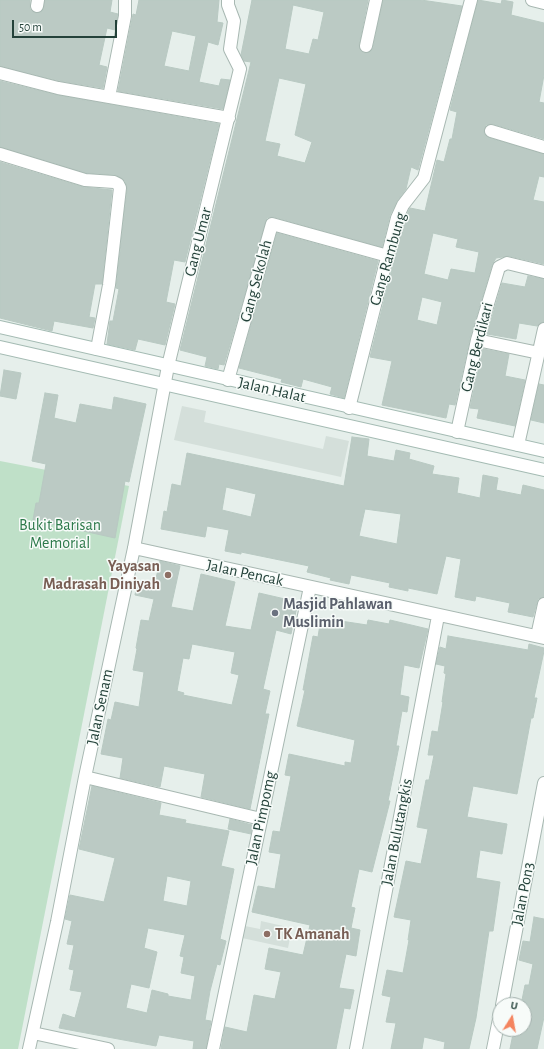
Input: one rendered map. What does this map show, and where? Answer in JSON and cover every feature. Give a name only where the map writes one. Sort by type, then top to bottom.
[{"type":"street","points":[[109,97],[125,16],[125,0]]},
{"type":"street","name":"Gang Umar","points":[[168,366],[240,70],[230,49],[234,21],[228,5],[228,0]]},
{"type":"street","points":[[366,46],[376,0]]},
{"type":"street","name":"Gang Rambung","points":[[348,408],[397,218],[403,205],[424,178],[471,0]]},
{"type":"street","points":[[532,0],[544,3]]},
{"type":"street","points":[[0,73],[58,88],[229,118]]},
{"type":"street","points":[[491,131],[544,147]]},
{"type":"street","points":[[0,154],[85,180],[114,182],[118,184],[120,188],[108,285],[97,349]]},
{"type":"street","name":"Gang Sekolah","points":[[228,380],[272,224],[314,234],[388,256]]},
{"type":"street","name":"Gang Berdikari","points":[[457,432],[477,340],[492,288],[500,267],[507,263],[544,272]]},
{"type":"street","name":"Jalan Halat","points":[[0,327],[348,408],[544,451]]},
{"type":"street","points":[[518,445],[544,329]]},
{"type":"street","points":[[477,340],[539,354]]},
{"type":"street","name":"Jalan Halat","points":[[0,347],[544,470]]},
{"type":"street","name":"Jalan Senam","points":[[29,1049],[57,922],[84,777],[134,548],[168,366]]},
{"type":"street","name":"Jalan Pencak","points":[[134,548],[438,616],[541,637]]},
{"type":"street","name":"Jalan Pimpomg","points":[[213,1049],[310,587]]},
{"type":"street","points":[[541,637],[544,604]]},
{"type":"street","name":"Jalan Bulutangkis","points":[[356,1049],[438,616]]},
{"type":"street","points":[[84,777],[261,819]]},
{"type":"street","name":"Jalan Pon3","points":[[504,997],[544,783]]},
{"type":"street","points":[[33,1033],[82,1046],[108,1049]]},
{"type":"street","points":[[493,1049],[495,1037]]},
{"type":"shaded area","points":[[182,406],[206,411],[204,422],[323,449],[326,436],[349,441],[341,477],[174,440]]},
{"type":"shaded area","name":"TK Amanah","points":[[261,921],[292,928],[288,948],[242,938],[245,926],[260,929]]},
{"type":"green space","name":"Bukit Barisan Memorial","points":[[0,461],[129,486],[18,1049],[0,1049]]},
{"type":"building","points":[[0,0],[30,0],[30,9],[36,13],[43,10],[45,0],[112,0],[110,12],[118,15],[115,30],[107,28],[99,65],[107,67],[103,88],[60,81],[0,66]]},
{"type":"building","points":[[139,0],[219,0],[217,22],[223,23],[218,45],[208,42],[199,82],[219,86],[221,79],[230,80],[223,109],[118,91],[133,14],[136,15]],"holes":[[[172,31],[196,36],[189,71],[164,66]]]},
{"type":"building","points":[[252,0],[368,0],[359,45],[361,51],[365,53],[371,51],[373,48],[383,0],[421,0],[462,6],[418,170],[411,167],[406,189],[397,201],[390,215],[382,247],[274,217],[267,218],[224,365],[219,364],[218,369],[205,366],[207,357],[180,350],[251,62],[244,61],[241,55]],"holes":[[[293,5],[324,12],[318,40],[313,39],[309,54],[285,49]],[[279,78],[306,84],[295,135],[312,142],[305,163],[277,156],[280,144],[265,141]]]},
{"type":"building","points":[[478,0],[501,4],[502,0],[513,2],[511,15],[544,23],[544,75],[539,102],[544,103],[544,139],[493,124],[486,125],[484,132],[489,138],[544,154],[544,177],[539,176],[533,200],[544,202],[544,264],[509,256],[496,258],[492,265],[470,338],[455,405],[449,404],[446,418],[382,405],[392,361],[370,357],[404,221],[410,208],[425,211],[437,160],[444,162],[450,139],[452,139],[457,112],[450,110]],"holes":[[[433,233],[458,239],[456,247],[479,252],[475,273],[451,269],[448,280],[424,274]],[[422,297],[442,302],[437,325],[417,320]]]},
{"type":"building","points":[[0,81],[57,95],[219,124],[185,262],[174,260],[166,302],[175,304],[165,345],[138,339],[135,350],[107,344],[110,321],[113,321],[119,289],[116,288],[127,189],[125,181],[115,175],[86,173],[0,147]]},
{"type":"building","points":[[0,162],[83,187],[112,190],[102,284],[95,284],[89,317],[95,318],[93,328],[54,321],[52,331],[0,318]]},
{"type":"building","points":[[277,233],[378,261],[344,398],[330,394],[332,387],[303,379],[301,387],[281,382],[282,379],[239,368]]},
{"type":"building","points":[[528,276],[544,279],[544,322],[537,326],[519,323],[516,339],[487,334],[502,283],[525,287]]},
{"type":"building","points":[[483,349],[509,354],[505,376],[525,380],[515,426],[477,418],[479,409],[470,408]]},
{"type":"building","points":[[4,370],[21,373],[16,399],[0,396]]},
{"type":"building","points":[[539,384],[544,385],[544,423],[531,420]]},
{"type":"building","points":[[45,393],[58,395],[54,418],[76,423],[80,404],[112,410],[114,397],[146,404],[129,482],[125,481],[115,538],[33,520],[36,503],[39,503],[46,464],[32,461]]},
{"type":"building","points":[[352,437],[369,439],[367,456],[394,461],[396,450],[410,453],[409,459],[434,466],[432,474],[459,478],[457,493],[480,498],[483,475],[498,478],[496,490],[521,495],[523,485],[544,490],[544,597],[538,599],[533,617],[508,612],[510,603],[476,596],[475,601],[455,597],[461,559],[446,556],[437,594],[408,588],[408,591],[389,587],[390,583],[351,575],[349,584],[330,580],[331,578],[307,572],[309,566],[241,552],[241,554],[225,551],[229,530],[207,526],[205,537],[161,529],[164,511],[167,512],[172,484],[181,486],[187,453],[344,486]],"holes":[[[226,487],[256,494],[251,517],[222,510]],[[365,509],[401,514],[397,544],[359,536]]]},
{"type":"building","points":[[160,561],[180,566],[171,607],[193,611],[201,574],[235,582],[225,626],[251,630],[259,593],[298,602],[291,634],[276,630],[263,689],[270,691],[265,714],[269,714],[250,809],[201,797],[205,774],[164,766],[160,787],[120,778],[123,758],[101,754],[108,719],[111,720],[115,702],[139,707],[144,672],[133,670],[136,648],[141,620],[149,621],[154,599],[135,595],[137,584],[154,587]],"holes":[[[192,644],[235,652],[231,673],[239,675],[232,705],[183,695],[184,693],[177,691],[183,658],[189,659]]]},
{"type":"building","points":[[321,618],[367,625],[368,620],[389,624],[390,620],[428,629],[419,668],[404,665],[400,695],[409,697],[407,712],[402,711],[396,746],[399,746],[388,801],[390,801],[372,872],[359,869],[351,907],[355,908],[351,928],[360,930],[356,956],[346,954],[339,988],[354,990],[350,1009],[344,1008],[336,1049],[221,1049],[225,1027],[247,1032],[254,995],[275,999],[281,972],[265,969],[269,948],[303,955],[310,925],[252,912],[258,886],[275,889],[281,854],[269,852],[273,831],[280,832],[291,776],[285,775],[289,754],[345,766],[345,762],[351,763],[355,740],[297,726],[305,690],[303,690],[313,636],[318,637]]},
{"type":"building","points":[[448,636],[528,650],[529,644],[544,648],[544,651],[534,698],[537,698],[533,718],[531,718],[517,794],[473,786],[467,817],[507,824],[502,854],[480,850],[476,878],[500,882],[493,931],[489,931],[476,1018],[469,1049],[444,1049],[445,1042],[424,1037],[422,1049],[391,1049],[396,1023],[386,1022],[391,997],[382,995],[387,970],[403,973],[411,920],[394,917],[406,861],[421,864],[428,829],[417,827],[426,780],[429,780],[434,755],[428,755],[432,731],[438,732],[443,702],[446,674],[444,673],[445,666],[436,664],[440,647],[446,649]]},
{"type":"building","points":[[92,786],[161,803],[159,815],[186,820],[185,823],[229,831],[221,866],[234,869],[220,939],[226,941],[220,965],[217,964],[205,1020],[211,1021],[206,1049],[193,1049],[194,1041],[159,1035],[156,1046],[59,1028],[63,1014],[75,1018],[82,992],[70,990],[74,970],[69,969],[74,945],[67,944],[72,921],[65,919],[70,895],[104,902],[115,858],[79,849]],"holes":[[[167,876],[191,881],[187,906],[163,901]],[[148,928],[185,935],[180,956],[184,957],[181,973],[195,976],[191,1000],[168,996],[168,994],[152,990],[147,1013],[126,1008],[131,984],[149,988],[157,952],[144,948]]]},
{"type":"building","points":[[230,819],[252,825],[251,834],[228,829]]},
{"type":"building","points":[[534,917],[544,919],[544,1017],[537,1049],[510,1049],[512,1037],[532,1037],[532,997],[523,997],[525,985],[529,985],[533,964],[519,960],[523,941],[530,942]]},
{"type":"place","name":"Yayasan Madrasah Diniyah","points":[[168,575]]},
{"type":"place","name":"Masjid Pahlawan Muslimin","points":[[275,613]]},
{"type":"place","name":"TK Amanah","points":[[267,934]]}]
